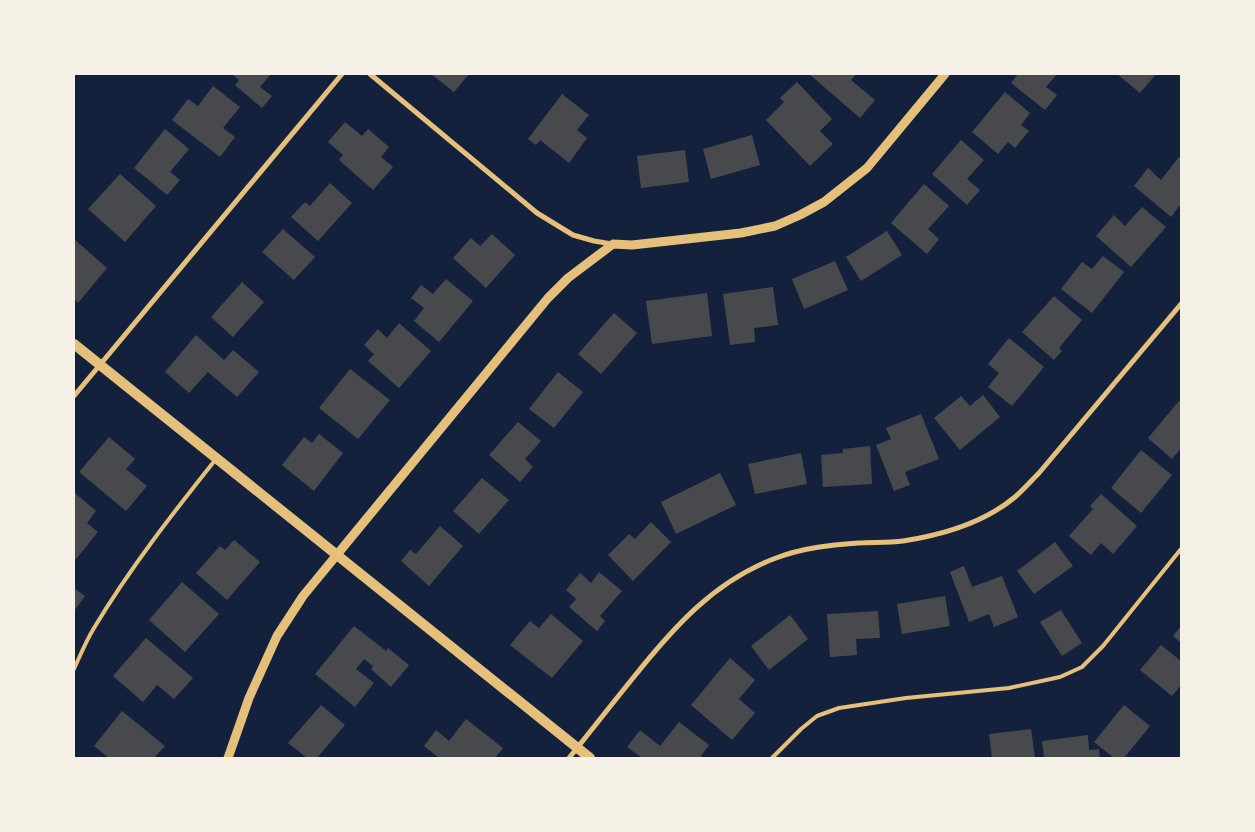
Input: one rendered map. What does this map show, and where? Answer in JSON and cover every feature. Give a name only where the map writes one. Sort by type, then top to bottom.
[{"type":"main road","points":[[74,344],[99,366],[590,758]]},
{"type":"street","points":[[74,396],[342,74]]},
{"type":"street","points":[[370,74],[537,212],[573,235],[594,241],[632,245],[741,233],[775,226],[824,202],[867,168],[945,74]]},
{"type":"street","points":[[228,758],[249,698],[277,636],[303,596],[548,298],[568,278],[613,244]]},
{"type":"street","points":[[568,758],[672,631],[706,598],[743,574],[775,558],[802,550],[856,543],[902,541],[961,528],[996,510],[1015,497],[1039,473],[1181,304]]},
{"type":"lane","points":[[74,669],[93,629],[127,576],[166,522],[216,459]]},
{"type":"lane","points":[[772,758],[817,716],[839,708],[906,698],[1009,688],[1060,677],[1082,667],[1103,646],[1181,550]]},
{"type":"building","points":[[232,74],[271,74],[260,87],[272,96],[262,108],[235,85],[239,80]]},
{"type":"building","points":[[431,74],[469,74],[454,92]]},
{"type":"building","points":[[809,74],[856,74],[851,80],[875,100],[860,118]]},
{"type":"building","points":[[1018,74],[1057,74],[1046,87],[1057,95],[1045,110],[1011,83]]},
{"type":"building","points":[[1117,74],[1156,74],[1140,93]]},
{"type":"building","points":[[797,82],[832,119],[820,131],[833,144],[810,166],[766,120],[784,102],[780,98]]},
{"type":"building","points":[[213,86],[240,107],[223,128],[235,137],[220,157],[172,120],[188,99],[198,106]]},
{"type":"building","points":[[1005,92],[1030,113],[1021,125],[1029,131],[1015,148],[1008,142],[998,154],[972,132]]},
{"type":"building","points":[[562,94],[589,115],[577,130],[587,138],[569,163],[540,140],[536,145],[528,139]]},
{"type":"building","points":[[345,122],[362,136],[368,129],[389,147],[381,157],[393,167],[373,190],[339,160],[343,155],[328,142]]},
{"type":"building","points":[[165,129],[189,149],[170,172],[180,180],[167,195],[134,168]]},
{"type":"building","points":[[752,135],[760,165],[711,179],[703,149]]},
{"type":"building","points":[[961,140],[984,160],[967,179],[980,190],[967,205],[932,174]]},
{"type":"building","points":[[685,150],[689,182],[641,188],[637,156]]},
{"type":"building","points":[[1179,157],[1181,159],[1181,204],[1171,217],[1134,186],[1148,168],[1161,180]]},
{"type":"building","points":[[120,174],[156,206],[125,242],[88,209]]},
{"type":"building","points":[[330,183],[352,203],[318,241],[291,217],[305,202],[310,206]]},
{"type":"building","points":[[924,184],[949,206],[928,229],[939,239],[927,254],[891,223]]},
{"type":"building","points":[[1142,207],[1166,227],[1131,267],[1096,236],[1114,215],[1125,226]]},
{"type":"building","points":[[283,229],[315,257],[294,280],[262,252]]},
{"type":"building","points":[[887,231],[902,255],[861,281],[846,257]]},
{"type":"building","points":[[492,234],[515,255],[486,288],[453,258],[471,238],[480,246]]},
{"type":"building","points":[[74,239],[107,268],[78,303],[74,299]]},
{"type":"building","points":[[1103,256],[1124,272],[1092,313],[1061,289],[1082,262],[1092,269]]},
{"type":"building","points":[[835,261],[848,290],[804,309],[792,279]]},
{"type":"building","points":[[446,279],[473,301],[439,342],[414,321],[424,308],[411,298],[421,285],[433,294]]},
{"type":"building","points":[[242,282],[264,302],[233,337],[211,317]]},
{"type":"building","points":[[773,287],[778,325],[754,328],[755,342],[730,345],[723,294]]},
{"type":"building","points":[[707,293],[712,336],[652,344],[646,301]]},
{"type":"building","points":[[1054,296],[1082,320],[1059,348],[1062,351],[1054,360],[1022,332]]},
{"type":"building","points":[[614,313],[637,333],[601,374],[578,354]]},
{"type":"building","points":[[399,323],[431,351],[399,388],[368,361],[374,354],[364,345],[378,329],[387,338]]},
{"type":"building","points":[[196,335],[224,360],[233,350],[259,372],[237,397],[208,372],[189,393],[165,372]]},
{"type":"building","points":[[1009,338],[1044,367],[1012,406],[988,387],[999,373],[988,364]]},
{"type":"building","points":[[350,369],[390,400],[358,439],[319,408]]},
{"type":"building","points":[[558,372],[583,392],[554,428],[529,409]]},
{"type":"building","points":[[983,395],[1000,417],[960,450],[934,418],[961,396],[970,406]]},
{"type":"building","points":[[1179,401],[1181,403],[1181,448],[1172,459],[1148,438]]},
{"type":"building","points":[[921,414],[939,459],[905,472],[910,485],[894,491],[876,445],[891,439],[886,428]]},
{"type":"building","points":[[518,422],[541,441],[525,459],[533,467],[520,482],[489,455]]},
{"type":"building","points":[[319,434],[343,453],[314,491],[282,465],[304,437],[312,443]]},
{"type":"building","points":[[109,437],[135,459],[126,469],[147,486],[126,511],[79,472]]},
{"type":"building","points":[[870,446],[872,484],[823,487],[821,455],[843,453],[843,449]]},
{"type":"building","points":[[1141,450],[1172,475],[1141,513],[1111,488]]},
{"type":"building","points":[[801,453],[807,484],[755,494],[748,464]]},
{"type":"building","points":[[720,473],[736,505],[676,534],[661,502]]},
{"type":"building","points":[[482,478],[509,500],[479,534],[453,511]]},
{"type":"building","points":[[75,493],[96,511],[87,523],[98,532],[76,559],[74,558]]},
{"type":"building","points":[[1101,494],[1137,526],[1113,554],[1101,543],[1091,555],[1069,536],[1093,509],[1090,506]]},
{"type":"building","points":[[651,522],[671,542],[633,581],[608,555],[629,534],[635,539]]},
{"type":"building","points":[[440,526],[463,546],[429,586],[401,561],[410,550],[416,554]]},
{"type":"building","points":[[234,540],[260,562],[227,600],[196,573],[220,546],[225,550]]},
{"type":"building","points":[[1055,542],[1073,566],[1034,594],[1017,571]]},
{"type":"building","points":[[964,566],[972,587],[1002,576],[1018,617],[994,627],[989,614],[969,622],[950,572]]},
{"type":"building","points":[[599,572],[622,591],[600,616],[605,621],[597,631],[569,607],[576,599],[566,590],[580,573],[591,583]]},
{"type":"building","points":[[182,582],[219,614],[185,652],[149,620]]},
{"type":"building","points":[[74,588],[85,596],[74,611]]},
{"type":"building","points":[[945,596],[950,626],[902,634],[897,604]]},
{"type":"building","points":[[1061,610],[1082,643],[1062,656],[1040,622]]},
{"type":"building","points":[[878,611],[880,638],[856,639],[857,655],[830,657],[827,614]]},
{"type":"building","points":[[551,614],[583,641],[552,678],[510,645],[530,621],[539,628]]},
{"type":"building","points":[[790,615],[808,639],[769,670],[751,646]]},
{"type":"building","points":[[354,626],[386,651],[388,648],[409,665],[391,687],[371,669],[373,666],[364,659],[356,669],[374,683],[355,707],[315,674]]},
{"type":"building","points":[[1181,626],[1181,643],[1173,636]]},
{"type":"building","points":[[146,638],[193,678],[174,699],[157,685],[143,702],[113,676]]},
{"type":"building","points":[[1161,645],[1181,661],[1181,685],[1172,696],[1140,670]]},
{"type":"building","points":[[730,658],[755,680],[739,699],[755,713],[732,740],[691,705]]},
{"type":"building","points":[[321,705],[345,725],[317,758],[307,758],[288,743]]},
{"type":"building","points":[[1124,705],[1150,726],[1124,758],[1114,758],[1094,742]]},
{"type":"building","points":[[122,711],[165,746],[154,758],[109,758],[94,746]]},
{"type":"building","points":[[466,719],[503,748],[495,758],[439,758],[424,746],[436,730],[449,741]]},
{"type":"building","points":[[679,722],[709,745],[701,756],[704,758],[642,758],[627,747],[640,730],[660,746]]},
{"type":"building","points":[[1031,729],[1035,758],[992,758],[989,734]]},
{"type":"building","points":[[1088,735],[1089,750],[1099,749],[1100,758],[1044,758],[1042,741]]}]
